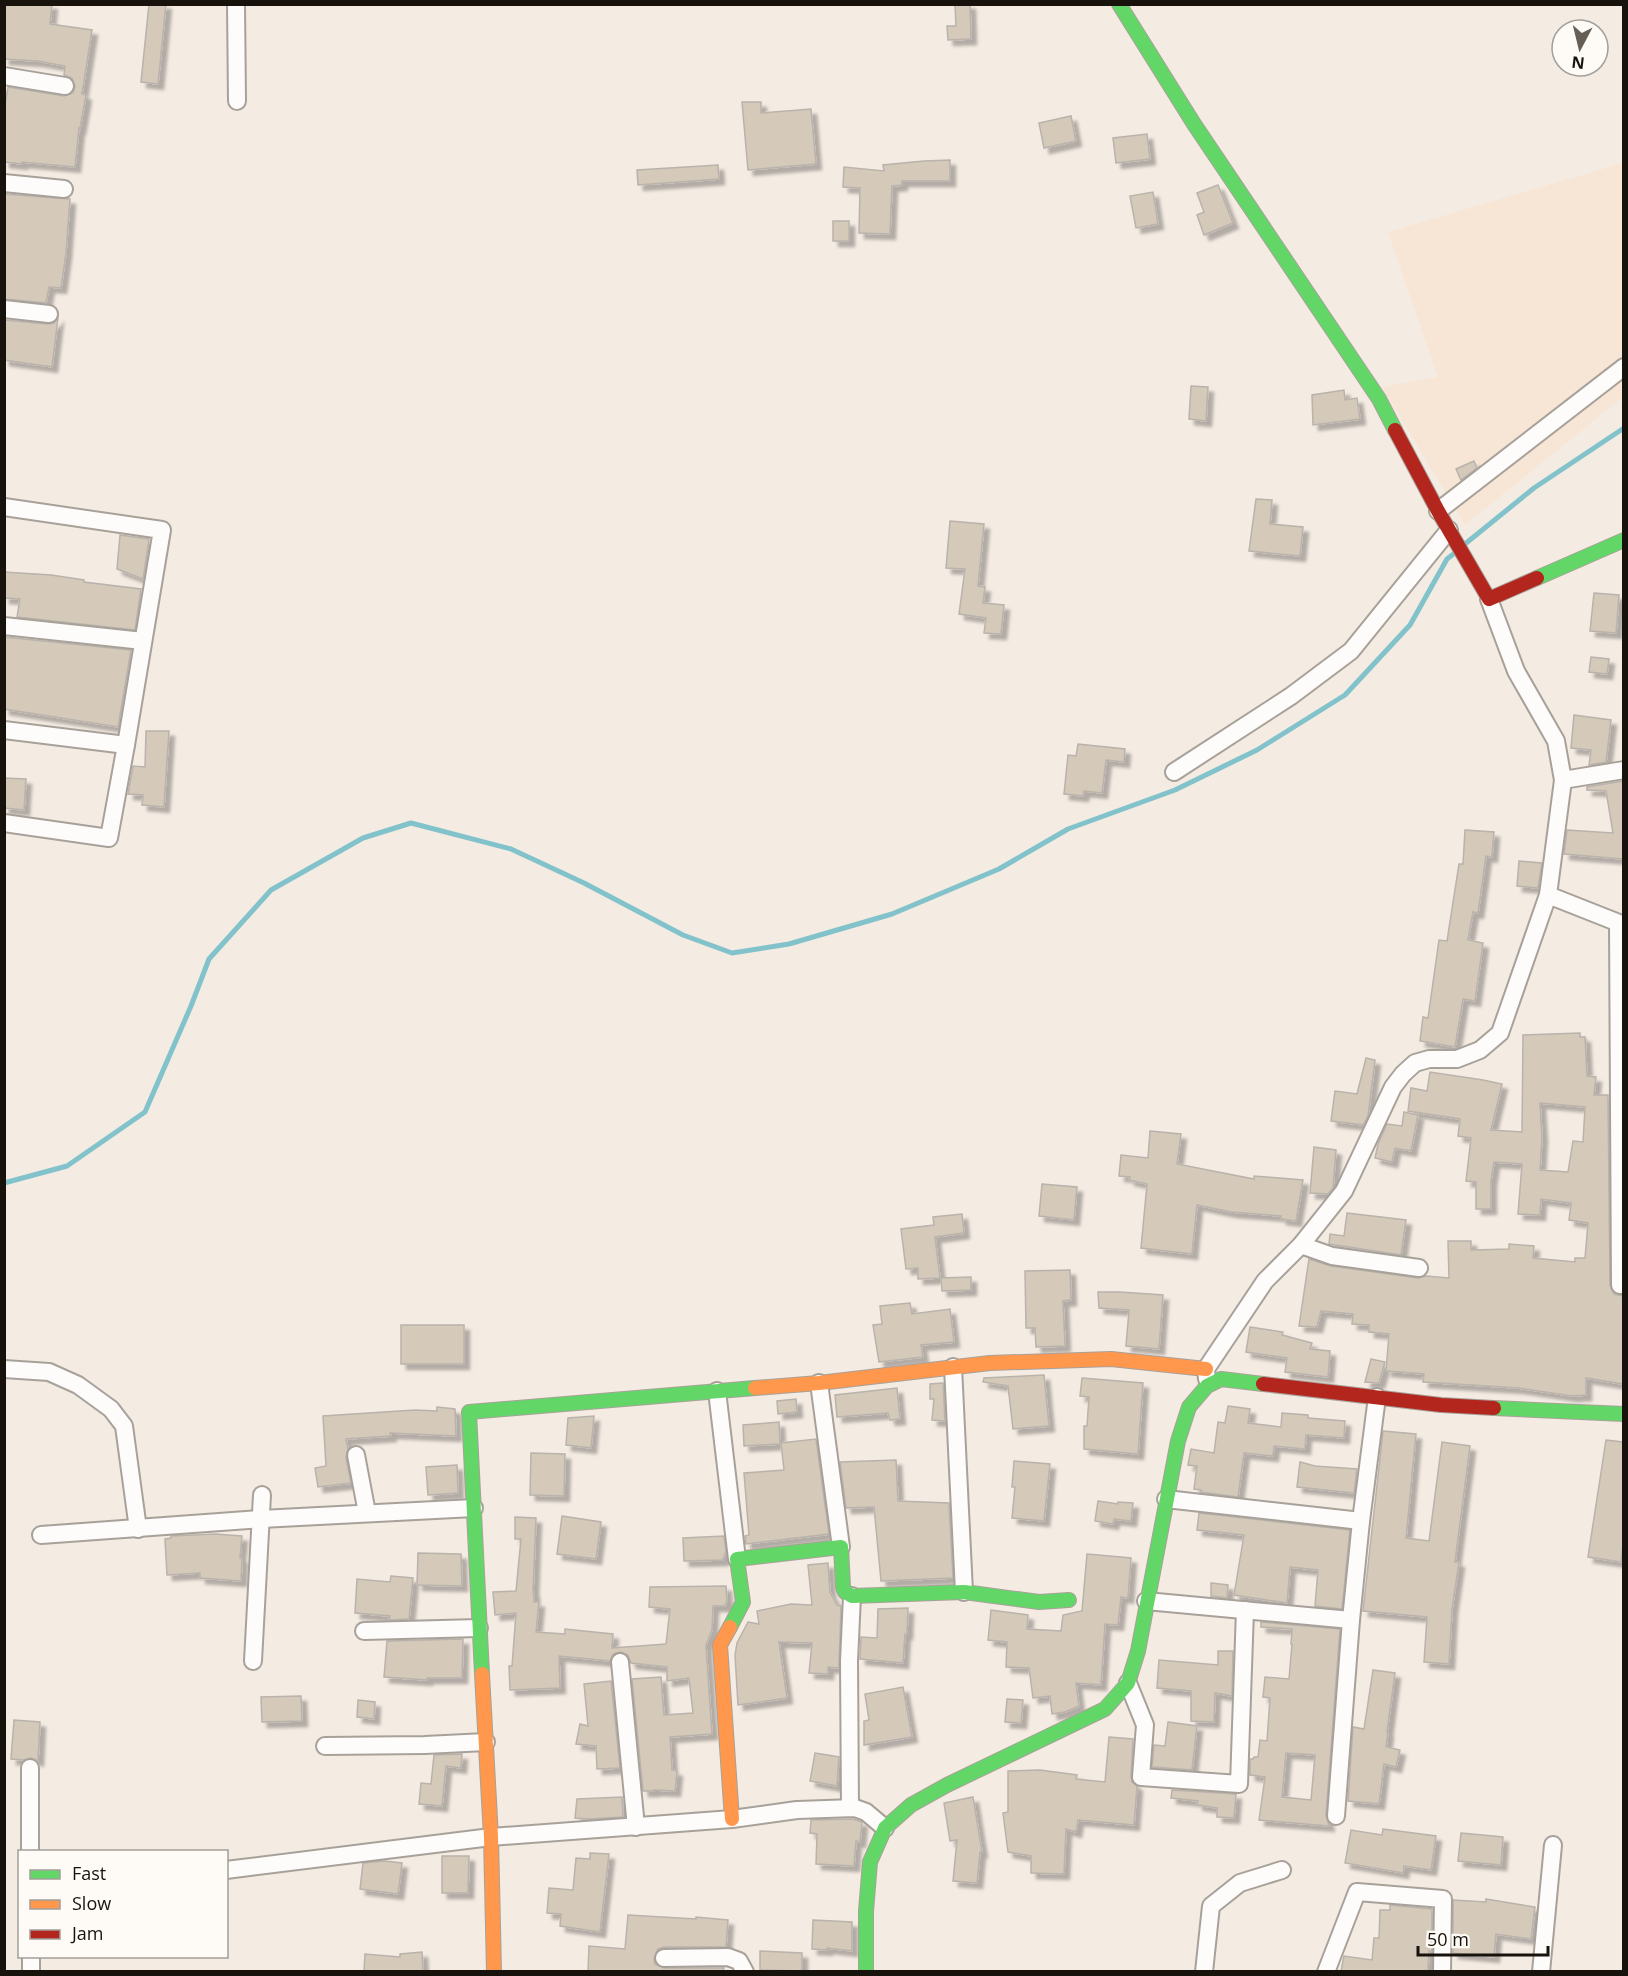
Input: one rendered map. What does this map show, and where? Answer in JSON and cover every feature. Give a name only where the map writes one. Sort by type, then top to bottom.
[{"type":"street","points":[[236,4],[237,101]]},
{"type":"street","points":[[866,1971],[866,1911],[870,1862],[885,1828],[911,1806],[947,1785],[1105,1709],[1128,1683],[1138,1651],[1178,1441],[1189,1407],[1265,1281],[1301,1245],[1344,1191],[1394,1087],[1403,1074],[1415,1063],[1430,1059],[1457,1059],[1480,1050],[1500,1033],[1548,895],[1563,780],[1556,741],[1515,671],[1489,599],[1438,511],[1379,399],[1194,124],[1119,4]]},
{"type":"street","points":[[4,76],[66,86]]},
{"type":"street","points":[[4,183],[64,189]]},
{"type":"street","points":[[4,309],[49,314]]},
{"type":"street","points":[[1438,511],[1623,367]]},
{"type":"street","points":[[4,507],[162,530],[109,838],[4,823]]},
{"type":"street","points":[[1174,772],[1291,696],[1351,651],[1450,530]]},
{"type":"street","points":[[1489,599],[1623,540]]},
{"type":"street","points":[[4,626],[143,641]]},
{"type":"street","points":[[4,730],[126,745]]},
{"type":"street","points":[[1563,780],[1623,770]]},
{"type":"street","points":[[1548,895],[1621,925],[1619,1228],[1620,1285],[1623,1285]]},
{"type":"street","points":[[1301,1245],[1332,1256],[1419,1268]]},
{"type":"street","points":[[494,1971],[491,1837],[469,1412],[819,1383],[990,1363],[1111,1359],[1207,1378],[1377,1397],[1452,1405],[1623,1414]]},
{"type":"street","points":[[953,1368],[964,1592]]},
{"type":"street","points":[[4,1369],[49,1372],[78,1385],[111,1409],[124,1426],[138,1529]]},
{"type":"street","points":[[819,1383],[845,1592],[852,1596],[964,1592],[1039,1602],[1069,1600]]},
{"type":"street","points":[[717,1391],[743,1602],[720,1645],[732,1819]]},
{"type":"street","points":[[1336,1816],[1351,1620],[1377,1397]]},
{"type":"street","points":[[356,1455],[367,1513]]},
{"type":"street","points":[[253,1661],[262,1495]]},
{"type":"street","points":[[1166,1499],[1361,1521]]},
{"type":"street","points":[[41,1535],[261,1519],[474,1508]]},
{"type":"street","points":[[737,1559],[841,1547]]},
{"type":"street","points":[[850,1808],[849,1661],[852,1596]]},
{"type":"street","points":[[1146,1601],[1351,1620]]},
{"type":"street","points":[[1128,1683],[1145,1725],[1141,1777],[1239,1784],[1245,1610]]},
{"type":"street","points":[[364,1631],[479,1628]]},
{"type":"street","points":[[620,1662],[636,1827]]},
{"type":"street","points":[[325,1746],[486,1742]]},
{"type":"street","points":[[30,1768],[30,1850]]},
{"type":"street","points":[[228,1870],[491,1837],[732,1819],[797,1809],[850,1808],[866,1812],[885,1828]]},
{"type":"street","points":[[1541,1971],[1553,1845]]},
{"type":"street","points":[[1204,1971],[1211,1906],[1240,1883],[1282,1870]]},
{"type":"street","points":[[1326,1971],[1357,1892],[1443,1899],[1442,1971]]},
{"type":"street","points":[[664,1958],[728,1958],[739,1960],[745,1971]]},
{"type":"shaded area","points":[[1623,163],[1623,397],[1465,525],[1382,387],[1438,377],[1388,232]]},
{"type":"building","points":[[4,4],[52,4],[50,24],[92,30],[82,94],[86,95],[79,128],[75,167],[4,162],[4,110],[8,87],[64,96],[73,93],[75,87],[72,78],[64,75],[65,66],[38,61],[4,59]]},
{"type":"building","points":[[149,4],[166,4],[158,84],[141,82]]},
{"type":"building","points":[[955,4],[970,4],[971,39],[948,40],[947,26],[956,26]]},
{"type":"building","points":[[742,102],[761,102],[761,113],[811,109],[816,164],[748,170]]},
{"type":"building","points":[[1071,116],[1076,141],[1044,148],[1039,123]]},
{"type":"building","points":[[1147,134],[1150,159],[1116,163],[1113,138]]},
{"type":"building","points":[[950,160],[950,181],[902,181],[902,185],[892,186],[890,234],[859,233],[860,188],[843,187],[844,167],[884,171],[883,165]]},
{"type":"building","points":[[718,165],[719,179],[638,185],[637,170]]},
{"type":"building","points":[[1218,185],[1233,223],[1204,235],[1197,215],[1204,212],[1197,193]]},
{"type":"building","points":[[1153,192],[1158,224],[1136,228],[1130,196]]},
{"type":"building","points":[[4,194],[70,199],[61,288],[49,287],[46,303],[4,299]]},
{"type":"building","points":[[833,221],[849,221],[849,241],[833,241]]},
{"type":"building","points":[[58,318],[52,367],[4,360],[4,320],[48,324],[54,323]]},
{"type":"building","points":[[1191,386],[1208,387],[1206,421],[1189,419]]},
{"type":"building","points":[[1344,390],[1345,400],[1357,398],[1360,419],[1313,425],[1312,395]]},
{"type":"building","points":[[1474,461],[1477,468],[1461,480],[1456,469]]},
{"type":"building","points":[[1256,499],[1272,500],[1270,524],[1303,527],[1300,556],[1249,551]]},
{"type":"building","points":[[950,521],[984,524],[978,586],[985,587],[983,603],[1004,605],[1001,634],[984,633],[986,618],[959,614],[965,569],[946,568]]},
{"type":"building","points":[[120,535],[149,539],[143,579],[117,569]]},
{"type":"building","points":[[4,572],[51,575],[84,580],[84,582],[141,589],[135,630],[17,617],[20,599],[4,598]]},
{"type":"building","points":[[1594,593],[1619,595],[1616,633],[1590,631]]},
{"type":"building","points":[[4,637],[131,650],[118,727],[4,709]]},
{"type":"building","points":[[1591,657],[1609,659],[1607,674],[1589,672]]},
{"type":"building","points":[[1574,715],[1611,720],[1606,762],[1589,765],[1591,750],[1571,748]]},
{"type":"building","points":[[146,731],[169,731],[164,807],[142,805],[143,795],[128,794],[133,766],[145,767]]},
{"type":"building","points":[[1078,744],[1125,749],[1124,762],[1106,760],[1102,793],[1084,791],[1083,796],[1064,794],[1068,755],[1076,756]]},
{"type":"building","points":[[4,778],[26,779],[24,810],[4,808]]},
{"type":"building","points":[[1623,781],[1623,859],[1564,854],[1567,830],[1613,833],[1606,791],[1587,790],[1587,787]]},
{"type":"building","points":[[1465,830],[1494,832],[1492,857],[1486,856],[1478,913],[1473,912],[1468,940],[1483,943],[1475,1001],[1463,999],[1455,1047],[1420,1041],[1423,1017],[1428,1018],[1439,940],[1447,941],[1459,864],[1463,864]]},
{"type":"building","points":[[1519,861],[1542,863],[1538,888],[1517,886]]},
{"type":"building","points":[[1580,1033],[1580,1037],[1585,1037],[1587,1076],[1596,1077],[1594,1095],[1608,1095],[1610,1285],[1614,1294],[1623,1296],[1623,1384],[1586,1378],[1586,1395],[1572,1396],[1518,1388],[1423,1382],[1424,1374],[1386,1371],[1389,1334],[1369,1332],[1369,1325],[1352,1324],[1353,1314],[1321,1311],[1317,1327],[1299,1326],[1309,1259],[1331,1266],[1418,1278],[1426,1276],[1449,1278],[1448,1241],[1471,1241],[1471,1250],[1509,1249],[1509,1244],[1534,1246],[1533,1258],[1575,1262],[1575,1258],[1585,1258],[1588,1223],[1569,1220],[1571,1203],[1541,1199],[1540,1215],[1518,1214],[1522,1164],[1494,1162],[1491,1209],[1476,1209],[1476,1182],[1466,1181],[1471,1138],[1458,1136],[1460,1119],[1408,1111],[1411,1088],[1427,1091],[1430,1072],[1483,1080],[1502,1084],[1491,1130],[1522,1132],[1523,1035]],"holes":[[[1540,1103],[1585,1107],[1583,1142],[1573,1141],[1568,1172],[1540,1170],[1542,1137]]]},
{"type":"building","points":[[1366,1058],[1375,1060],[1368,1116],[1363,1125],[1331,1121],[1335,1091],[1357,1094]]},
{"type":"building","points":[[1404,1112],[1418,1115],[1411,1151],[1395,1148],[1392,1162],[1375,1158],[1378,1144],[1387,1124],[1402,1126]]},
{"type":"building","points":[[1150,1131],[1181,1134],[1177,1164],[1254,1179],[1254,1176],[1303,1180],[1296,1221],[1281,1219],[1281,1216],[1231,1212],[1197,1205],[1192,1254],[1141,1248],[1147,1184],[1129,1180],[1130,1177],[1119,1176],[1121,1155],[1148,1158]]},
{"type":"building","points":[[1314,1147],[1336,1150],[1333,1188],[1328,1194],[1310,1193]]},
{"type":"building","points":[[1042,1184],[1077,1187],[1074,1220],[1039,1216]]},
{"type":"building","points":[[1347,1213],[1406,1220],[1401,1255],[1329,1244],[1330,1234],[1344,1236]]},
{"type":"building","points":[[962,1214],[964,1233],[935,1237],[940,1278],[918,1279],[918,1268],[906,1269],[901,1229],[934,1225],[933,1217]]},
{"type":"building","points":[[1070,1270],[1071,1300],[1063,1301],[1065,1346],[1036,1347],[1035,1328],[1026,1328],[1025,1271]]},
{"type":"building","points":[[971,1277],[971,1290],[942,1291],[941,1278]]},
{"type":"building","points":[[1098,1292],[1163,1295],[1159,1349],[1126,1346],[1129,1310],[1099,1308]]},
{"type":"building","points":[[910,1303],[912,1314],[950,1309],[954,1342],[921,1345],[923,1357],[879,1362],[873,1325],[882,1324],[880,1306]]},
{"type":"building","points":[[401,1325],[464,1325],[464,1364],[401,1364]]},
{"type":"building","points":[[1250,1327],[1283,1332],[1282,1335],[1312,1343],[1310,1349],[1330,1351],[1328,1377],[1285,1372],[1287,1358],[1246,1352]]},
{"type":"building","points":[[1371,1359],[1385,1362],[1379,1383],[1365,1382]]},
{"type":"building","points":[[1044,1375],[1049,1426],[1013,1429],[1008,1386],[983,1382],[984,1378]]},
{"type":"building","points":[[1082,1378],[1143,1383],[1138,1454],[1084,1449],[1084,1426],[1087,1426],[1089,1397],[1080,1396]]},
{"type":"building","points":[[943,1383],[945,1421],[932,1420],[934,1399],[930,1399],[930,1384]]},
{"type":"building","points":[[897,1388],[900,1419],[890,1420],[888,1413],[837,1417],[835,1395]]},
{"type":"building","points":[[796,1399],[797,1412],[778,1414],[777,1401]]},
{"type":"building","points":[[1228,1406],[1250,1409],[1248,1423],[1281,1427],[1282,1413],[1345,1421],[1344,1438],[1306,1435],[1305,1449],[1274,1446],[1273,1456],[1244,1453],[1238,1497],[1201,1492],[1201,1490],[1194,1489],[1197,1466],[1188,1465],[1191,1449],[1214,1453],[1218,1422],[1225,1423]]},
{"type":"building","points":[[437,1407],[455,1409],[456,1436],[390,1433],[391,1436],[346,1439],[348,1449],[346,1457],[351,1483],[318,1487],[315,1468],[326,1466],[323,1416],[415,1410],[437,1411]]},
{"type":"building","points":[[594,1416],[591,1448],[566,1445],[568,1418]]},
{"type":"building","points":[[779,1422],[780,1444],[744,1446],[743,1425]]},
{"type":"building","points":[[1383,1431],[1416,1434],[1406,1538],[1429,1541],[1442,1442],[1470,1446],[1455,1562],[1459,1562],[1452,1609],[1449,1664],[1424,1662],[1427,1617],[1363,1611]]},
{"type":"building","points":[[816,1439],[829,1534],[746,1544],[745,1536],[749,1535],[744,1473],[784,1470],[781,1443]]},
{"type":"building","points":[[1606,1440],[1623,1442],[1621,1562],[1588,1557]]},
{"type":"building","points":[[531,1453],[565,1454],[564,1496],[530,1495]]},
{"type":"building","points":[[896,1460],[898,1501],[949,1503],[953,1578],[881,1581],[874,1507],[846,1508],[840,1462]]},
{"type":"building","points":[[1014,1461],[1050,1464],[1044,1521],[1012,1518],[1015,1487],[1012,1487]]},
{"type":"building","points":[[1300,1462],[1315,1466],[1357,1469],[1354,1493],[1297,1487]]},
{"type":"building","points":[[457,1465],[458,1493],[428,1495],[426,1467]]},
{"type":"building","points":[[1098,1501],[1118,1504],[1118,1502],[1133,1503],[1131,1521],[1114,1519],[1113,1524],[1095,1521]]},
{"type":"building","points":[[1199,1513],[1350,1530],[1342,1609],[1315,1606],[1318,1570],[1290,1567],[1287,1603],[1234,1595],[1244,1535],[1197,1530]]},
{"type":"building","points":[[562,1516],[601,1522],[596,1559],[557,1554]]},
{"type":"building","points":[[515,1517],[536,1518],[533,1592],[534,1602],[539,1602],[536,1632],[565,1634],[565,1629],[613,1634],[612,1648],[666,1644],[670,1609],[649,1607],[650,1587],[726,1586],[725,1606],[713,1606],[712,1630],[706,1645],[712,1734],[670,1737],[672,1770],[677,1771],[675,1791],[643,1791],[632,1679],[661,1677],[664,1715],[693,1713],[689,1678],[667,1681],[667,1667],[631,1663],[628,1655],[620,1652],[613,1654],[610,1661],[559,1656],[560,1688],[510,1690],[509,1666],[512,1666],[516,1613],[495,1615],[493,1592],[516,1591],[521,1539],[515,1539]]},
{"type":"building","points":[[215,1534],[242,1536],[241,1581],[200,1578],[200,1573],[167,1575],[165,1539],[171,1536]]},
{"type":"building","points":[[724,1536],[726,1551],[723,1560],[684,1561],[683,1538]]},
{"type":"building","points":[[418,1553],[461,1554],[462,1586],[417,1585]]},
{"type":"building","points":[[1087,1554],[1131,1558],[1128,1598],[1121,1597],[1118,1625],[1105,1624],[1101,1685],[1076,1683],[1079,1706],[1052,1714],[1050,1696],[1033,1698],[1029,1668],[1006,1667],[1007,1642],[988,1640],[991,1610],[1028,1615],[1027,1629],[1061,1631],[1063,1615],[1082,1611]]},
{"type":"building","points":[[828,1563],[830,1592],[837,1605],[841,1606],[839,1668],[828,1667],[828,1674],[809,1673],[812,1643],[779,1642],[787,1698],[738,1705],[735,1655],[737,1643],[748,1622],[759,1624],[757,1611],[791,1604],[812,1605],[808,1565]]},
{"type":"building","points":[[391,1576],[413,1578],[409,1619],[389,1620],[390,1616],[355,1613],[357,1579],[390,1582]]},
{"type":"building","points":[[1211,1583],[1228,1585],[1227,1598],[1211,1596]]},
{"type":"building","points":[[908,1608],[903,1663],[860,1659],[861,1637],[877,1638],[878,1609]]},
{"type":"building","points":[[1261,1622],[1340,1629],[1326,1815],[1329,1826],[1259,1820],[1265,1777],[1250,1775],[1250,1759],[1258,1757],[1260,1740],[1267,1741],[1270,1698],[1263,1697],[1265,1677],[1289,1679],[1292,1644],[1292,1629],[1261,1627]],"holes":[[[1286,1753],[1315,1755],[1311,1800],[1282,1797]]]},
{"type":"building","points":[[463,1639],[462,1678],[427,1678],[427,1680],[384,1677],[387,1641]]},
{"type":"building","points":[[1218,1651],[1233,1651],[1232,1696],[1215,1693],[1214,1722],[1191,1721],[1191,1691],[1157,1688],[1159,1660],[1218,1665]]},
{"type":"building","points":[[1373,1670],[1395,1673],[1386,1747],[1400,1750],[1396,1767],[1384,1764],[1379,1804],[1348,1801],[1353,1727],[1364,1729]]},
{"type":"building","points":[[611,1681],[620,1768],[597,1769],[596,1746],[576,1744],[580,1724],[588,1726],[584,1684]]},
{"type":"building","points":[[903,1687],[912,1737],[864,1745],[864,1721],[869,1720],[865,1694]]},
{"type":"building","points":[[301,1696],[302,1721],[262,1722],[261,1697]]},
{"type":"building","points":[[1007,1699],[1023,1700],[1021,1723],[1005,1722]]},
{"type":"building","points":[[358,1700],[375,1702],[374,1719],[357,1717]]},
{"type":"building","points":[[14,1720],[40,1722],[38,1761],[31,1758],[11,1759]]},
{"type":"building","points":[[1168,1722],[1197,1726],[1192,1770],[1152,1767],[1154,1745],[1165,1746]]},
{"type":"building","points":[[1109,1737],[1133,1739],[1131,1776],[1132,1782],[1137,1786],[1134,1825],[1078,1820],[1076,1832],[1066,1829],[1064,1874],[1031,1873],[1031,1856],[1008,1852],[1003,1813],[1008,1812],[1008,1771],[1040,1770],[1077,1775],[1076,1779],[1105,1782]]},
{"type":"building","points":[[815,1753],[839,1757],[837,1786],[810,1781]]},
{"type":"building","points":[[462,1754],[461,1768],[446,1766],[442,1806],[419,1804],[421,1783],[431,1784],[434,1755]]},
{"type":"building","points":[[1172,1790],[1236,1794],[1234,1818],[1217,1817],[1217,1808],[1197,1805],[1198,1801],[1171,1798]]},
{"type":"building","points":[[622,1797],[623,1817],[575,1818],[577,1799]]},
{"type":"building","points":[[973,1797],[982,1852],[980,1852],[977,1883],[953,1881],[957,1840],[950,1841],[944,1803]]},
{"type":"building","points":[[853,1819],[862,1822],[860,1842],[856,1841],[854,1866],[816,1864],[817,1834],[810,1833],[811,1820]]},
{"type":"building","points":[[1383,1829],[1436,1836],[1431,1870],[1404,1866],[1403,1873],[1345,1863],[1351,1830],[1382,1835]]},
{"type":"building","points":[[1461,1833],[1503,1837],[1501,1865],[1458,1861]]},
{"type":"building","points":[[590,1853],[609,1854],[600,1932],[560,1926],[561,1914],[547,1913],[549,1888],[573,1890],[576,1858],[590,1859]]},
{"type":"building","points":[[442,1856],[469,1856],[468,1893],[442,1893]]},
{"type":"building","points":[[384,1861],[402,1863],[398,1894],[360,1889],[363,1863]]},
{"type":"building","points":[[1486,1899],[1535,1907],[1531,1939],[1496,1934],[1494,1957],[1453,1953],[1453,1900],[1486,1902]]},
{"type":"building","points":[[1390,1905],[1432,1909],[1432,1951],[1429,1951],[1428,1971],[1341,1971],[1344,1956],[1372,1960],[1374,1938],[1379,1938],[1380,1910],[1390,1910]]},
{"type":"building","points":[[628,1915],[728,1920],[726,1947],[664,1947],[658,1949],[654,1958],[655,1964],[664,1968],[724,1968],[723,1971],[588,1971],[589,1946],[625,1949]]},
{"type":"building","points":[[813,1920],[852,1922],[852,1951],[812,1949]]},
{"type":"building","points":[[760,1951],[802,1953],[802,1971],[760,1970]]},
{"type":"building","points":[[422,1952],[423,1971],[364,1971],[365,1954],[400,1957],[400,1954]]},
{"type":"waterway","points":[[1465,544],[1534,488],[1624,428]]},
{"type":"waterway","points":[[4,1183],[67,1166],[145,1112],[209,959],[271,890],[363,838],[411,823],[511,849],[584,883],[683,935],[732,953],[789,944],[892,914],[999,869],[1068,829],[1175,790],[1257,750],[1345,695],[1410,625],[1447,559],[1456,552]]},
{"type":"traffic: fast","points":[[1119,4],[1194,124],[1379,399],[1395,430]]},
{"type":"traffic: fast","points":[[1537,578],[1624,540]]},
{"type":"traffic: fast","points":[[866,1972],[866,1911],[870,1862],[885,1828],[911,1805],[947,1785],[1105,1709],[1128,1683],[1138,1651],[1178,1441],[1189,1407],[1207,1386],[1221,1379],[1263,1384]]},
{"type":"traffic: fast","points":[[482,1674],[469,1412],[755,1388]]},
{"type":"traffic: fast","points":[[1494,1408],[1624,1414]]},
{"type":"traffic: fast","points":[[730,1627],[743,1602],[737,1559],[841,1547],[843,1587],[845,1592],[852,1596],[964,1592],[1039,1602],[1069,1600]]},
{"type":"traffic: slow","points":[[755,1388],[990,1363],[1111,1359],[1206,1369]]},
{"type":"traffic: slow","points":[[730,1627],[720,1645],[732,1819]]},
{"type":"traffic: slow","points":[[482,1674],[491,1837],[494,1972]]},
{"type":"traffic: jam","points":[[1395,430],[1489,599],[1537,578]]},
{"type":"traffic: jam","points":[[1263,1384],[1441,1405],[1494,1408]]}]
